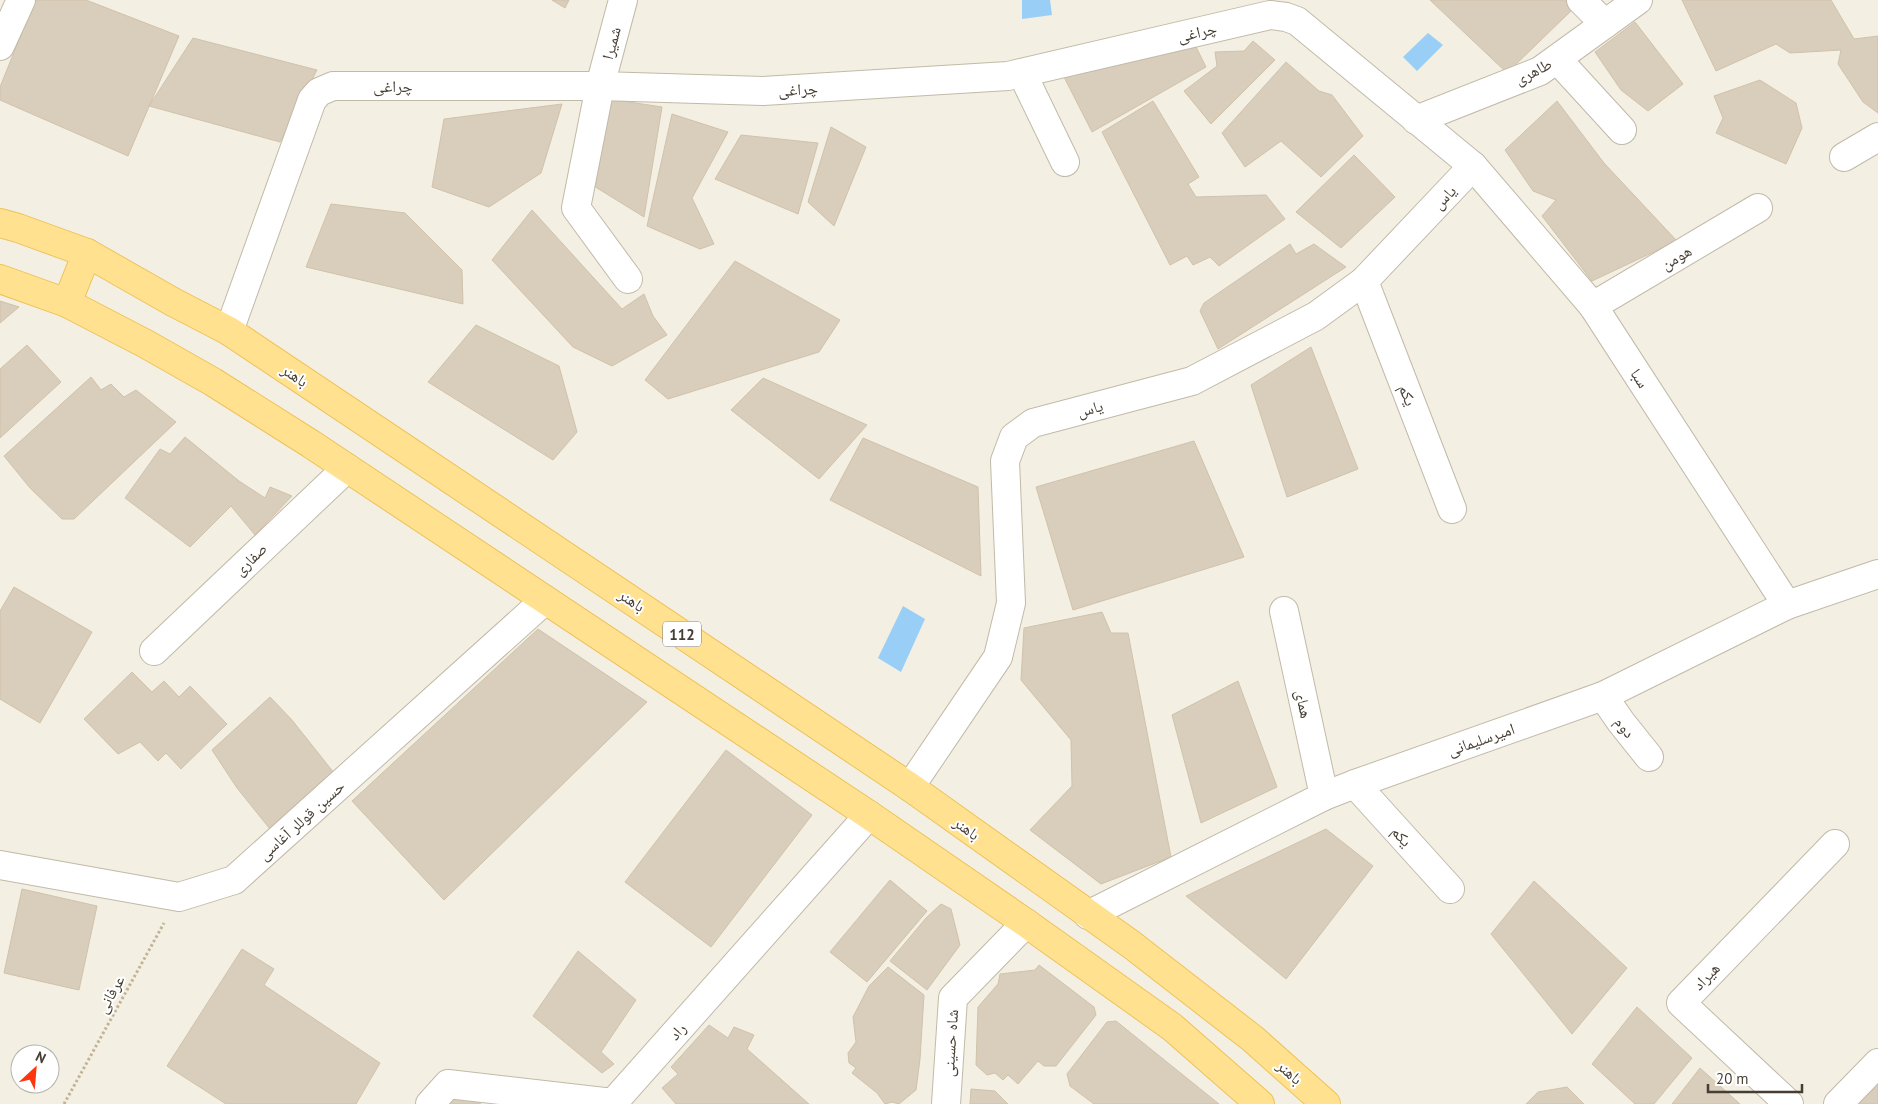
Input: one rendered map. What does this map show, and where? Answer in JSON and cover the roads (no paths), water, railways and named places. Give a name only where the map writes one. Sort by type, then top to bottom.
[{"type":"main road","name":"باهنر","points":[[0,223],[87,253],[229,331],[910,787],[1132,945],[1253,1038],[1326,1104]]},
{"type":"main road","points":[[66,303],[87,253]]},
{"type":"main road","points":[[0,279],[66,303],[213,382],[347,468],[1026,923],[1172,1027],[1260,1104]]},
{"type":"street","points":[[0,46],[21,0]]},
{"type":"street","name":"شمیرا","points":[[623,0],[600,86],[576,208],[628,279]]},
{"type":"street","points":[[1582,0],[1605,24]]},
{"type":"street","name":"طاهری","points":[[1416,120],[1540,72],[1638,0]]},
{"type":"street","name":"چراغی","points":[[229,331],[312,100],[319,92],[333,86],[600,86],[763,91],[1008,76],[1270,15],[1286,17],[1297,21],[1474,166]]},
{"type":"street","points":[[1557,59],[1622,130]]},
{"type":"street","points":[[1022,73],[1065,162]]},
{"type":"street","points":[[1844,157],[1878,137]]},
{"type":"street","name":"یاس","points":[[910,787],[998,657],[1011,603],[1005,461],[1014,437],[1033,423],[1192,381],[1316,316],[1364,281],[1474,166]]},
{"type":"street","name":"سبا","points":[[1474,166],[1594,306],[1788,605]]},
{"type":"street","name":"هومن","points":[[1594,306],[1758,208]]},
{"type":"street","name":"یکم","points":[[1364,281],[1452,509]]},
{"type":"street","name":"صفاری","points":[[154,651],[347,468]]},
{"type":"street","name":"امیرسلیمانی","points":[[1088,915],[1324,796],[1603,696],[1788,605],[1878,574]]},
{"type":"street","name":"حسین قوللر آغاسی","points":[[0,866],[179,897],[234,880],[546,600]]},
{"type":"street","name":"همای","points":[[1284,611],[1324,796]]},
{"type":"street","name":"دوم","points":[[1603,696],[1649,757]]},
{"type":"street","name":"یکم","points":[[1355,784],[1450,889]]},
{"type":"street","name":"راد","points":[[430,1104],[448,1084],[613,1104],[869,816]]},
{"type":"street","name":"هیراد","points":[[1789,1104],[1681,1002],[1835,844]]},
{"type":"street","name":"شاه حسینی","points":[[946,1104],[953,998],[1026,923]]},
{"type":"street","points":[[1838,1104],[1878,1063]]},
{"type":"water","points":[[1022,0],[1050,0],[1052,15],[1022,19]]},
{"type":"water","points":[[1428,33],[1443,45],[1417,71],[1403,57]]},
{"type":"water","points":[[903,606],[925,619],[901,672],[878,658]]}]
